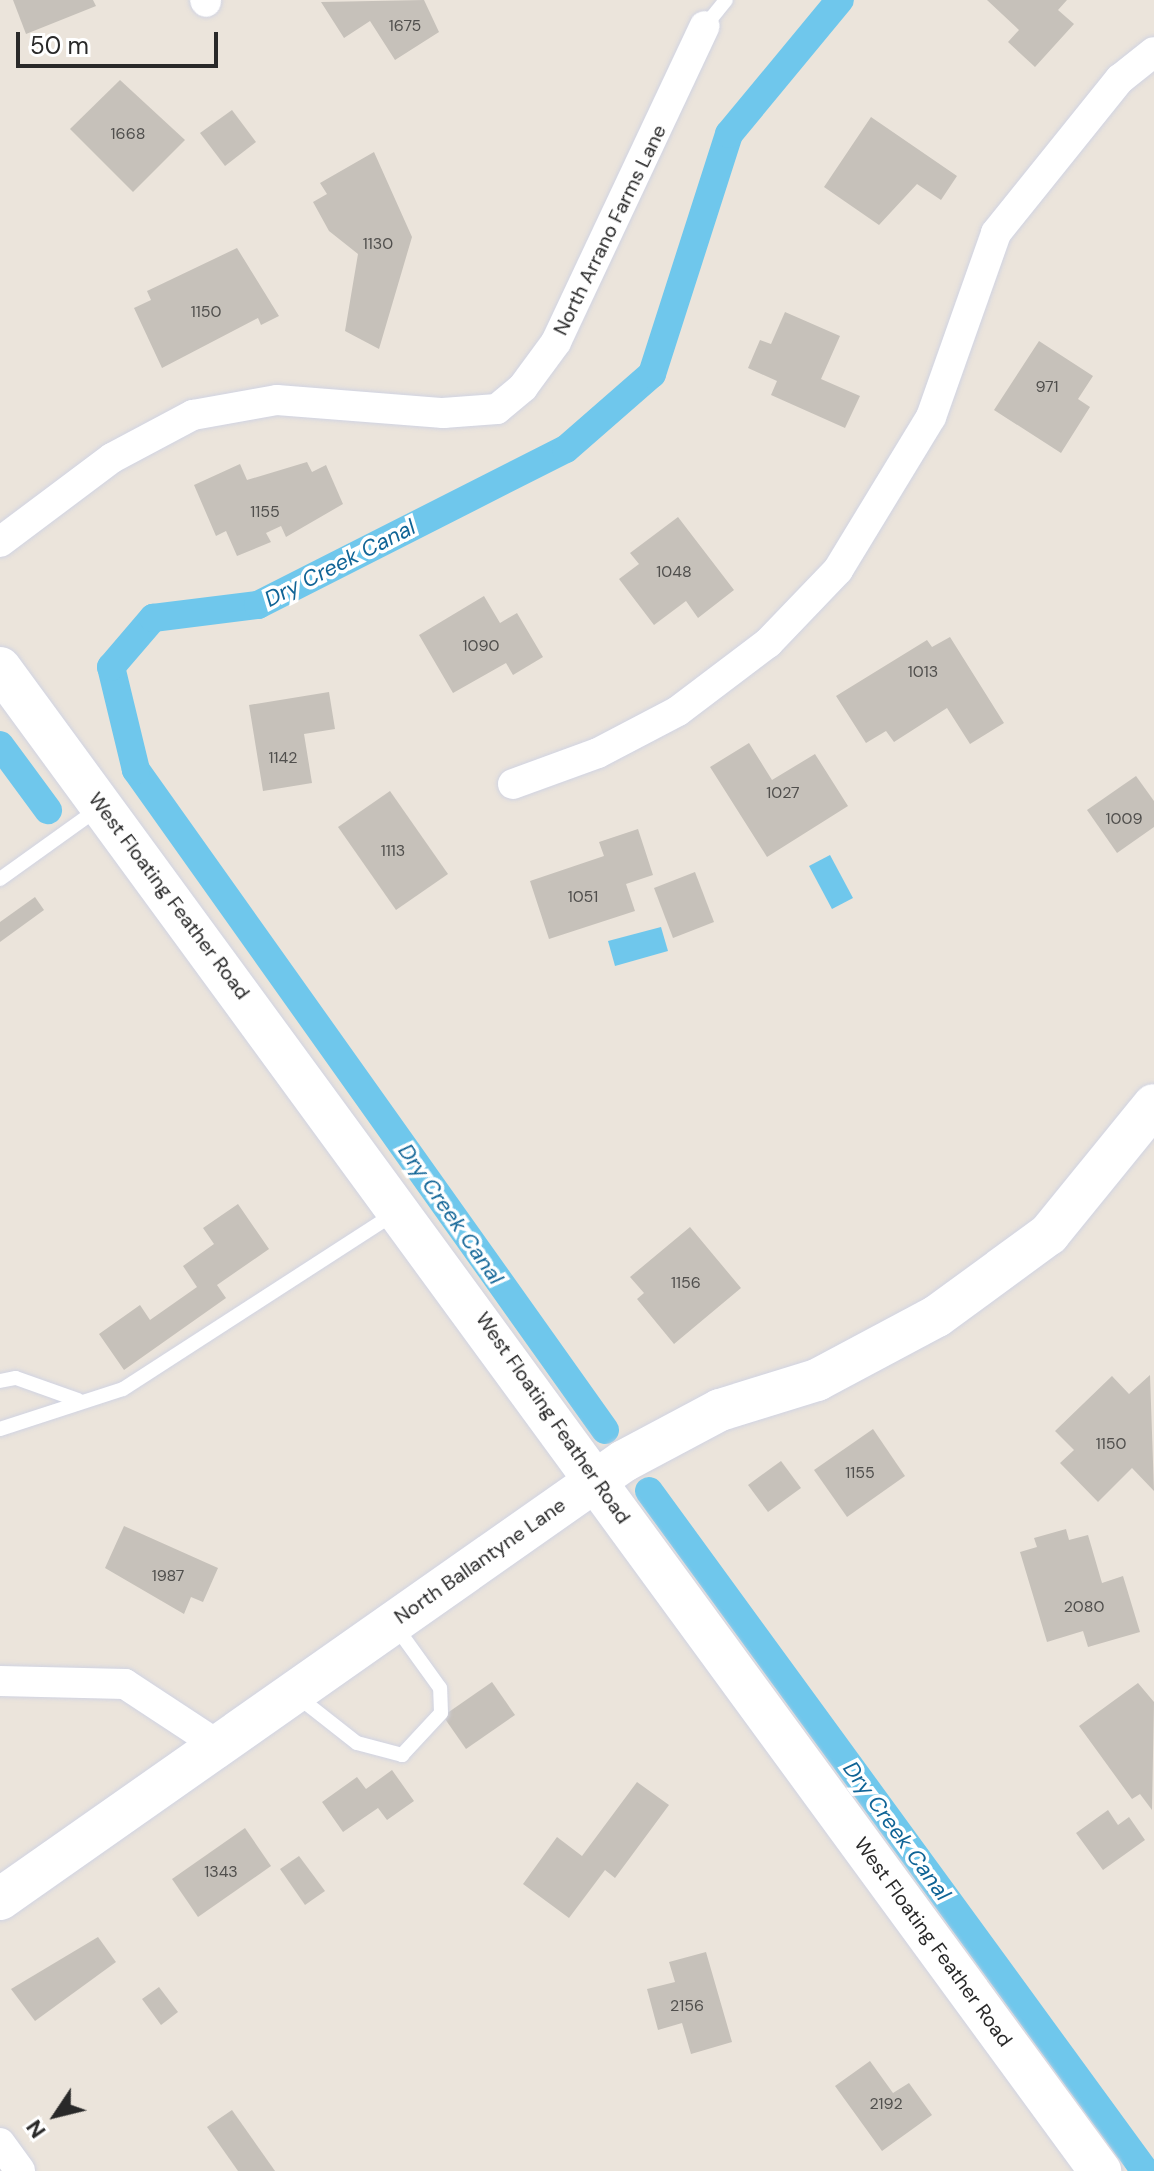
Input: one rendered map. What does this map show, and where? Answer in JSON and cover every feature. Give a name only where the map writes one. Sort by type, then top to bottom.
[{"type":"main road","name":"West Floating Feather Road","points":[[0,668],[402,1210],[595,1480],[1100,2171]]},
{"type":"main road","name":"North Ballantyne Lane","points":[[0,1899],[595,1480],[687,1425],[817,1380],[937,1316],[1049,1234],[1154,1105]]},
{"type":"street","name":"North Arrano Farms Lane","points":[[0,542],[112,458],[193,415],[277,400],[443,413],[497,409],[523,387],[556,342],[705,26]]},
{"type":"street","points":[[513,784],[598,753],[678,711],[768,643],[838,570],[931,417],[996,233],[1120,79],[1154,52]]},
{"type":"street","points":[[0,1681],[125,1684],[218,1745]]},
{"type":"street","points":[[0,2143],[20,2171]]},
{"type":"lane","points":[[705,26],[726,0]]},
{"type":"lane","points":[[0,879],[102,805]]},
{"type":"lane","points":[[0,1429],[78,1400],[123,1389],[402,1210]]},
{"type":"lane","points":[[0,1381],[16,1378],[78,1400]]},
{"type":"lane","points":[[294,1692],[316,1718],[357,1743],[402,1755],[441,1713],[440,1688],[393,1623]]},
{"type":"water","points":[[830,855],[853,898],[832,909],[809,866]]},
{"type":"water","points":[[661,927],[668,951],[615,966],[608,941]]},
{"type":"building","points":[[13,0],[93,0],[96,6],[26,34]]},
{"type":"building","points":[[424,0],[439,32],[395,60],[370,21],[344,38],[321,2]]},
{"type":"building","points":[[987,0],[1067,0],[1058,10],[1074,24],[1035,67],[1008,42],[1019,30]]},
{"type":"building","points":[[120,80],[185,140],[133,192],[70,129]]},
{"type":"building","points":[[232,110],[256,142],[225,166],[200,133]]},
{"type":"building","points":[[871,117],[957,176],[941,200],[917,184],[879,225],[824,187]]},
{"type":"building","points":[[374,152],[412,237],[379,349],[345,331],[358,254],[329,231],[313,202],[327,194],[320,183]]},
{"type":"building","points":[[237,248],[279,316],[261,325],[258,318],[162,368],[134,308],[151,300],[147,291]]},
{"type":"building","points":[[785,312],[840,336],[821,379],[860,396],[845,428],[771,395],[777,381],[748,368],[760,340],[771,344]]},
{"type":"building","points":[[1039,341],[1093,376],[1078,399],[1090,407],[1061,453],[994,410]]},
{"type":"building","points":[[307,462],[312,472],[326,465],[343,504],[286,537],[281,526],[266,533],[271,542],[237,556],[226,531],[216,536],[194,485],[240,464],[247,480]]},
{"type":"building","points":[[678,517],[734,590],[698,618],[686,601],[654,625],[619,579],[639,564],[630,553]]},
{"type":"building","points":[[484,596],[500,623],[517,613],[543,657],[513,675],[506,663],[453,693],[419,635]]},
{"type":"building","points":[[950,637],[1004,723],[970,744],[947,708],[894,742],[886,731],[866,743],[836,696],[927,640],[932,647]]},
{"type":"building","points":[[329,692],[335,729],[304,734],[312,783],[263,791],[249,705]]},
{"type":"building","points":[[749,743],[772,780],[815,754],[848,806],[767,857],[710,767]]},
{"type":"building","points":[[1136,776],[1154,801],[1154,827],[1117,853],[1087,810]]},
{"type":"building","points":[[390,791],[448,874],[396,910],[338,827]]},
{"type":"building","points":[[638,829],[653,875],[626,884],[635,911],[549,939],[530,881],[604,856],[599,842]]},
{"type":"building","points":[[695,872],[714,922],[673,938],[654,888]]},
{"type":"building","points":[[35,897],[44,910],[0,942],[0,922]]},
{"type":"building","points":[[238,1204],[269,1249],[217,1285],[226,1298],[124,1370],[99,1334],[140,1305],[150,1320],[197,1287],[183,1266],[214,1244],[203,1228]]},
{"type":"building","points":[[690,1227],[741,1288],[674,1344],[637,1299],[644,1293],[630,1277]]},
{"type":"building","points":[[1150,1375],[1154,1491],[1132,1468],[1098,1502],[1060,1463],[1074,1450],[1055,1431],[1112,1376],[1129,1394]]},
{"type":"building","points":[[873,1429],[905,1476],[847,1517],[814,1470]]},
{"type":"building","points":[[781,1461],[801,1488],[768,1512],[748,1485]]},
{"type":"building","points":[[124,1526],[218,1568],[203,1602],[191,1597],[184,1614],[105,1568]]},
{"type":"building","points":[[1066,1529],[1069,1540],[1088,1535],[1102,1583],[1123,1576],[1140,1632],[1088,1647],[1083,1631],[1047,1642],[1020,1552],[1037,1547],[1034,1538]]},
{"type":"building","points":[[492,1682],[515,1715],[466,1749],[443,1716]]},
{"type":"building","points":[[1138,1683],[1154,1702],[1152,1810],[1140,1794],[1132,1799],[1079,1726]]},
{"type":"building","points":[[392,1770],[414,1801],[387,1820],[378,1808],[343,1832],[322,1802],[357,1777],[366,1789]]},
{"type":"building","points":[[637,1782],[669,1805],[615,1878],[605,1870],[569,1918],[523,1884],[557,1837],[582,1856]]},
{"type":"building","points":[[1108,1810],[1118,1825],[1129,1817],[1145,1840],[1103,1870],[1076,1833]]},
{"type":"building","points":[[245,1828],[271,1866],[198,1917],[172,1879]]},
{"type":"building","points":[[299,1856],[325,1891],[305,1905],[280,1869]]},
{"type":"building","points":[[98,1937],[116,1962],[35,2021],[11,1989]]},
{"type":"building","points":[[706,1952],[732,2042],[691,2054],[682,2023],[658,2030],[647,1989],[675,1982],[669,1962]]},
{"type":"building","points":[[159,1987],[178,2012],[161,2025],[142,1999]]},
{"type":"building","points":[[870,2061],[893,2093],[909,2083],[932,2115],[882,2151],[835,2086]]},
{"type":"building","points":[[232,2110],[275,2171],[238,2171],[207,2127]]},
{"type":"waterway","name":"Dry Creek Canal","points":[[605,1430],[136,770],[111,667],[153,618],[258,605],[566,449],[652,374],[729,134],[840,0]]},
{"type":"waterway","points":[[0,745],[48,810]]},
{"type":"waterway","name":"Dry Creek Canal","points":[[649,1491],[1145,2171]]}]
